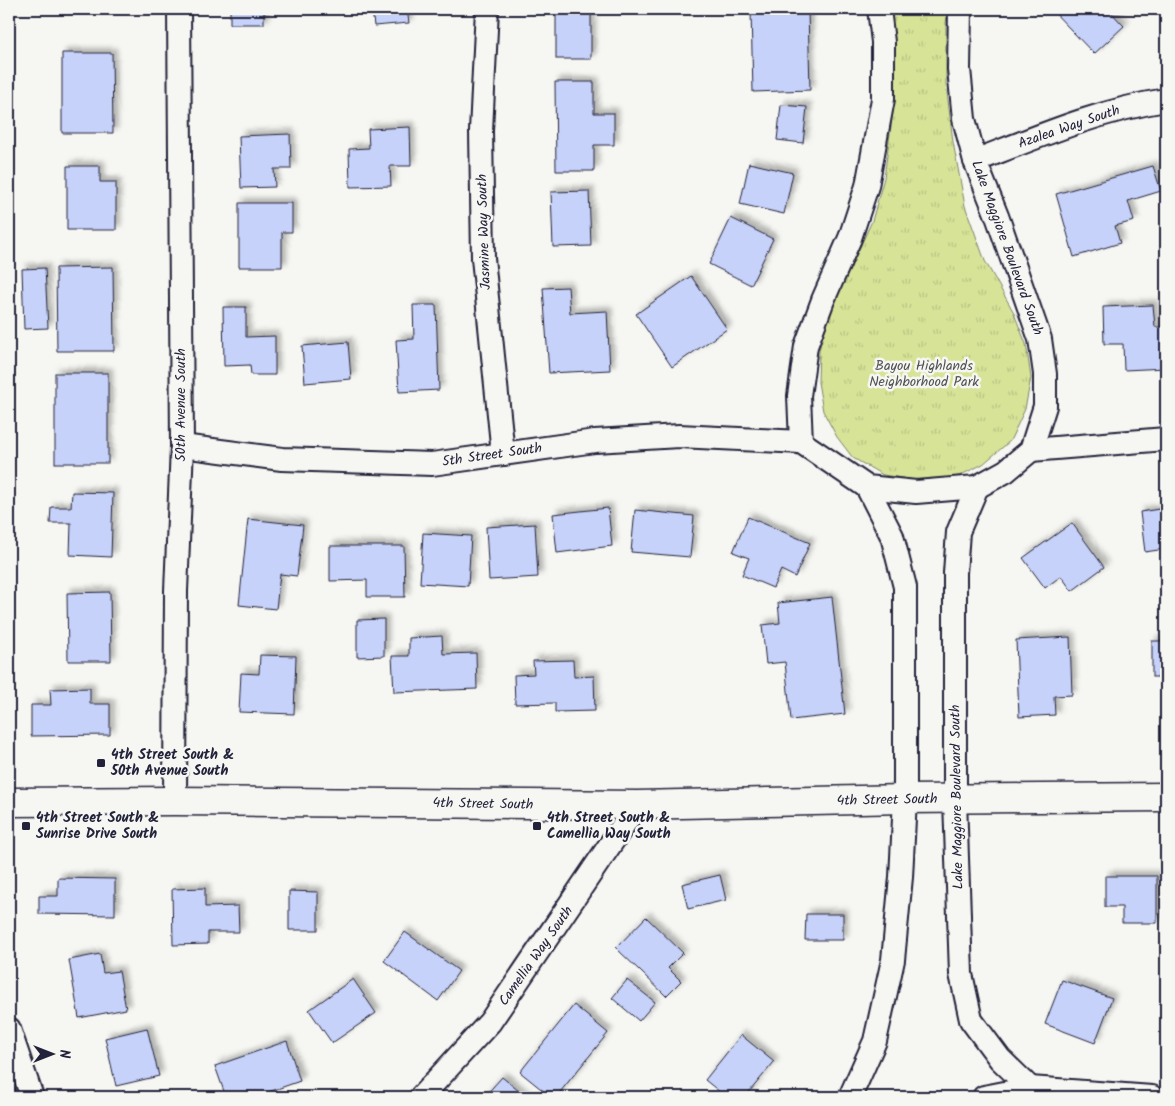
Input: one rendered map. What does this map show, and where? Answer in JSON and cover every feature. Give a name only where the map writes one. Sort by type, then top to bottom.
[{"type":"street","name":"50th Avenue South","points":[[176,801],[176,592],[182,446],[179,9]]},
{"type":"street","name":"Jasmine Way South","points":[[488,9],[481,131],[483,258],[503,454]]},
{"type":"street","points":[[879,9],[883,42],[883,99],[867,186],[850,238],[823,300],[806,346],[799,396],[801,442],[867,487],[916,492],[977,486],[1006,472],[1031,450],[1166,439]]},
{"type":"street","name":"Lake Maggiore Boulevard South","points":[[960,9],[959,69],[964,119],[975,161],[997,216],[1040,339],[1046,374],[1045,406],[1031,450]]},
{"type":"street","name":"Azalea Way South","points":[[975,161],[1065,126],[1136,105],[1166,100]]},
{"type":"street","name":"5th Street South","points":[[182,446],[282,459],[432,464],[595,441],[679,436],[801,442]]},
{"type":"street","name":"Lake Maggiore Boulevard South","points":[[977,486],[958,532],[955,573],[955,800],[960,974],[971,1020],[1000,1059],[1030,1088]]},
{"type":"street","points":[[850,1097],[875,1041],[892,960],[905,799],[905,587],[892,536],[867,487]]},
{"type":"street","name":"4th Street South","points":[[9,802],[176,801],[637,805],[905,799],[1166,797]]},
{"type":"street","name":"Camellia Way South","points":[[421,1097],[490,1022],[637,805]]},
{"type":"street","points":[[9,1029],[32,1097]]},
{"type":"street","points":[[984,1097],[1030,1088],[1152,1097]]},
{"type":"green space","name":"Bayou Highlands Neighborhood Park","points":[[891,9],[948,9],[946,23],[946,84],[953,142],[965,206],[985,261],[1013,311],[1026,344],[1031,378],[1025,409],[1010,441],[983,464],[959,476],[922,481],[883,475],[853,458],[837,437],[823,411],[818,382],[819,351],[826,321],[872,221],[884,178],[893,111]]},
{"type":"building","points":[[230,9],[264,9],[264,24],[230,24]]},
{"type":"building","points":[[372,9],[407,9],[409,23],[374,26]]},
{"type":"building","points":[[556,9],[591,9],[591,59],[556,59]]},
{"type":"building","points":[[1051,9],[1108,9],[1124,26],[1094,54]]},
{"type":"building","points":[[808,10],[810,90],[753,92],[751,11]]},
{"type":"building","points":[[62,53],[112,53],[113,133],[62,133]]},
{"type":"building","points":[[555,82],[594,82],[594,113],[614,113],[614,145],[594,145],[594,171],[556,171]]},
{"type":"building","points":[[781,105],[807,107],[803,143],[777,140]]},
{"type":"building","points":[[410,127],[411,166],[390,166],[391,186],[350,187],[349,149],[369,148],[368,129]]},
{"type":"building","points":[[290,134],[291,169],[274,169],[275,187],[241,188],[239,136]]},
{"type":"building","points":[[749,163],[793,173],[784,214],[740,204]]},
{"type":"building","points":[[67,166],[100,166],[100,182],[116,182],[116,230],[67,230]]},
{"type":"building","points":[[1153,166],[1161,191],[1128,201],[1134,221],[1115,226],[1120,243],[1074,257],[1056,194]]},
{"type":"building","points":[[589,191],[591,246],[553,247],[551,192]]},
{"type":"building","points":[[239,203],[292,203],[292,232],[282,232],[282,267],[239,267]]},
{"type":"building","points":[[731,218],[773,239],[751,285],[709,264]]},
{"type":"building","points":[[113,267],[114,351],[57,351],[56,268]]},
{"type":"building","points":[[45,268],[48,328],[24,329],[22,269]]},
{"type":"building","points":[[691,276],[727,329],[672,367],[636,314]]},
{"type":"building","points":[[568,287],[570,313],[607,311],[610,370],[549,373],[543,288]]},
{"type":"building","points":[[413,305],[436,305],[439,390],[399,392],[396,340],[414,339]]},
{"type":"building","points":[[1153,305],[1155,327],[1166,327],[1166,368],[1124,370],[1123,344],[1104,344],[1103,307]]},
{"type":"building","points":[[223,307],[246,307],[246,337],[275,336],[275,375],[251,375],[250,365],[224,366]]},
{"type":"building","points":[[348,342],[351,379],[305,383],[302,346]]},
{"type":"building","points":[[55,373],[108,373],[108,463],[55,463]]},
{"type":"building","points":[[72,492],[113,493],[111,557],[70,555],[71,523],[50,523],[51,507],[71,507]]},
{"type":"building","points":[[608,508],[612,546],[557,553],[553,514]]},
{"type":"building","points":[[1166,508],[1166,559],[1165,549],[1145,552],[1140,512]]},
{"type":"building","points":[[635,510],[694,516],[690,557],[631,552]]},
{"type":"building","points":[[748,517],[810,543],[795,577],[781,570],[773,588],[742,575],[749,558],[733,552]]},
{"type":"building","points":[[248,519],[303,525],[297,576],[280,574],[276,609],[239,605]]},
{"type":"building","points":[[1072,523],[1104,567],[1072,591],[1061,576],[1045,588],[1023,558]]},
{"type":"building","points":[[535,524],[538,577],[489,580],[486,527]]},
{"type":"building","points":[[423,533],[471,536],[468,586],[420,583]]},
{"type":"building","points":[[330,546],[404,546],[405,597],[367,597],[367,580],[330,581]]},
{"type":"building","points":[[110,592],[111,661],[68,661],[67,593]]},
{"type":"building","points":[[832,597],[845,714],[791,720],[785,662],[766,664],[762,625],[780,623],[778,603]]},
{"type":"building","points":[[384,619],[384,656],[357,657],[357,620]]},
{"type":"building","points":[[442,636],[443,654],[476,653],[477,689],[394,692],[392,656],[409,656],[409,638]]},
{"type":"building","points":[[1070,637],[1072,695],[1054,696],[1055,715],[1019,717],[1016,640]]},
{"type":"building","points":[[1152,641],[1166,641],[1166,677],[1152,677]]},
{"type":"building","points":[[260,655],[296,656],[294,714],[239,712],[241,673],[259,674]]},
{"type":"building","points":[[573,660],[574,677],[594,676],[595,711],[555,712],[555,703],[515,704],[514,675],[534,674],[533,661]]},
{"type":"building","points":[[90,688],[90,704],[110,704],[110,735],[31,736],[31,705],[51,705],[50,689]]},
{"type":"building","points":[[720,875],[726,900],[688,909],[682,884]]},
{"type":"building","points":[[1105,876],[1157,876],[1157,923],[1122,923],[1122,907],[1105,907]]},
{"type":"building","points":[[58,878],[115,879],[115,915],[39,914],[39,896],[58,896]]},
{"type":"building","points":[[205,888],[205,907],[238,906],[239,932],[208,932],[208,944],[173,945],[172,889]]},
{"type":"building","points":[[289,891],[318,892],[318,930],[289,930]]},
{"type":"building","points":[[806,914],[843,914],[843,940],[805,940]]},
{"type":"building","points":[[646,917],[683,953],[668,968],[681,981],[666,996],[616,948]]},
{"type":"building","points":[[405,932],[459,971],[438,1001],[384,961]]},
{"type":"building","points":[[100,954],[103,973],[119,971],[126,1009],[79,1018],[69,960]]},
{"type":"building","points":[[353,979],[376,1013],[332,1043],[309,1010]]},
{"type":"building","points":[[627,980],[655,1002],[639,1021],[612,998]]},
{"type":"building","points":[[1062,980],[1112,998],[1095,1043],[1045,1024]]},
{"type":"building","points":[[574,1005],[608,1033],[556,1097],[551,1097],[520,1072]]},
{"type":"building","points":[[147,1028],[159,1076],[116,1086],[105,1038]]},
{"type":"building","points":[[741,1035],[774,1062],[745,1097],[726,1097],[705,1080]]},
{"type":"building","points":[[287,1041],[300,1081],[254,1097],[226,1097],[215,1066]]},
{"type":"building","points":[[502,1077],[526,1097],[484,1097]]},
{"type":"place","name":"4th Street South & 50th Avenue South","points":[[101,763]]},
{"type":"place","name":"4th Street South & Sunrise Drive South","points":[[26,826]]},
{"type":"place","name":"4th Street South & Camellia Way South","points":[[537,826]]}]
